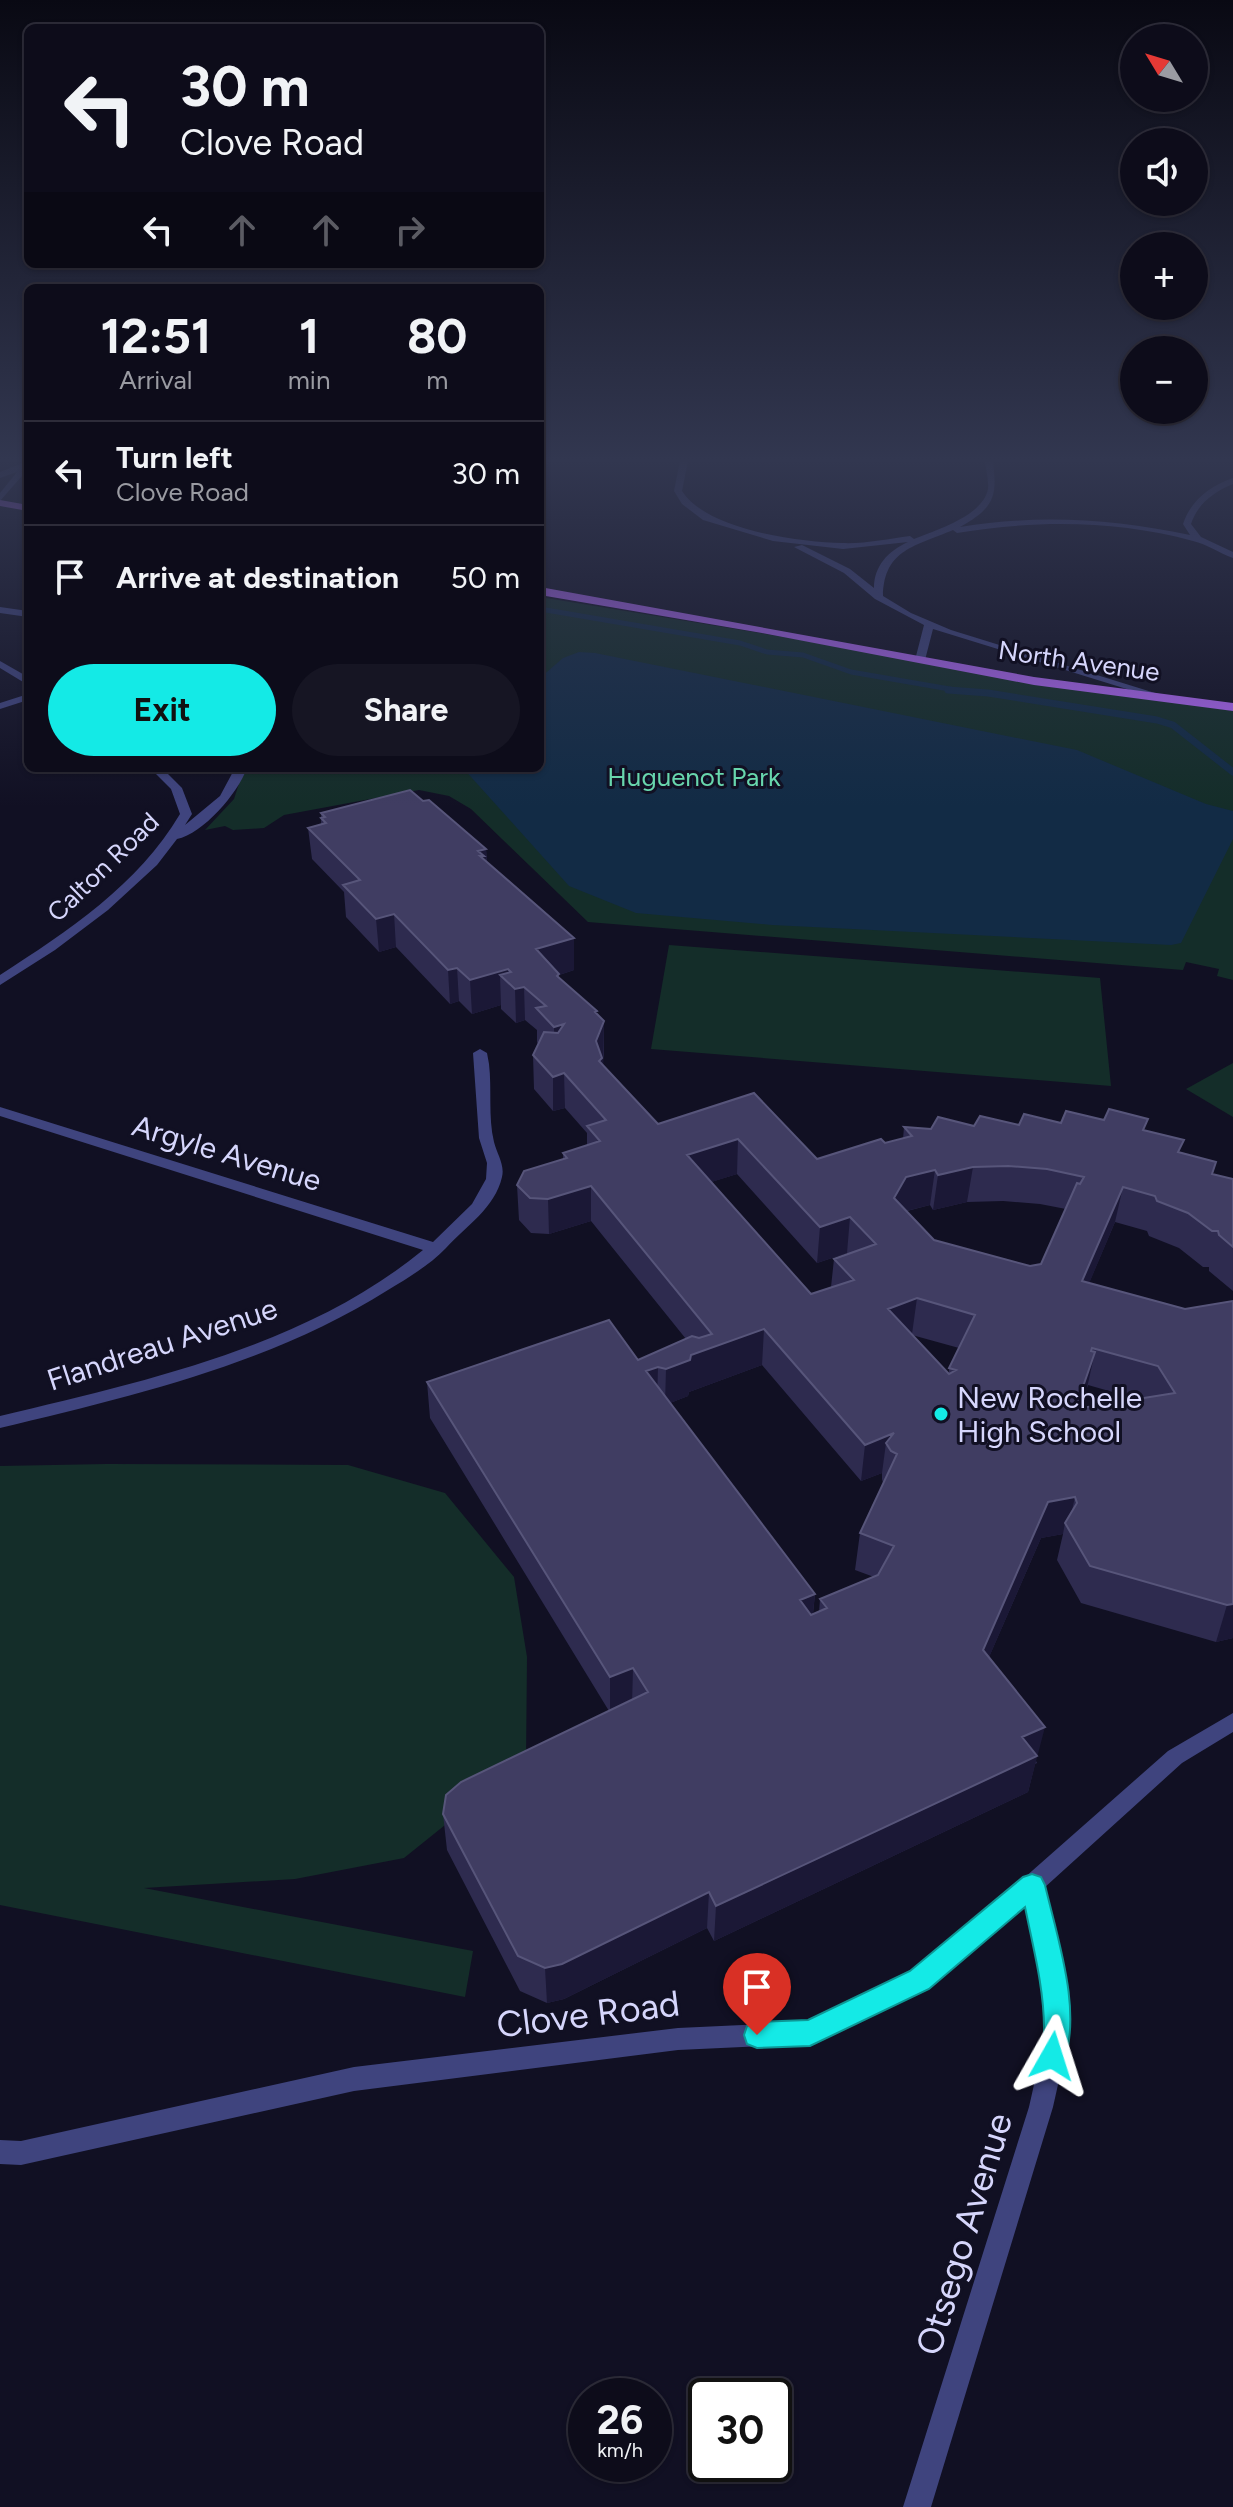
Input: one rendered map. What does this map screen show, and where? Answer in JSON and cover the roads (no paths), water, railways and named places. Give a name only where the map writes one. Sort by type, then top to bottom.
[{"type":"main road","name":"North Avenue","points":[[544,592],[1034,681],[1233,707]]},
{"type":"street","points":[[849,573],[878,597],[929,625],[1166,698]]},
{"type":"street","points":[[878,597],[876,582],[881,573]]},
{"type":"street","points":[[0,610],[24,613]]},
{"type":"street","points":[[920,660],[929,625]]},
{"type":"street","points":[[0,664],[24,679]]},
{"type":"street","points":[[0,706],[24,698]]},
{"type":"street","name":"Calton Road","points":[[0,981],[77,931],[174,839],[186,814],[176,788],[160,772]]},
{"type":"street","points":[[174,839],[227,798],[236,786],[240,772]]},
{"type":"street","name":"Flandreau Avenue","points":[[0,1422],[228,1358],[330,1316],[407,1273],[437,1249],[476,1210],[494,1179],[495,1159],[486,1141],[484,1068],[480,1053]]},
{"type":"street","name":"Argyle Avenue","points":[[0,1111],[437,1249]]},
{"type":"street","name":"Clove Road","points":[[0,2152],[21,2153],[354,2079],[678,2039],[810,2033],[920,1980],[1175,1757],[1233,1722]]},
{"type":"street","name":"Otsego Avenue","points":[[917,2507],[1041,2107],[1058,2031],[1050,1964],[1032,1885]]},
{"type":"water","name":"Huguenot Park","points":[[579,652],[595,653],[1077,750],[1206,804],[1233,811],[1233,839],[1181,943],[1171,945],[772,925],[636,913],[569,886],[467,772],[544,772],[544,675],[563,658]]},
{"type":"waterway","points":[[544,610],[740,643],[767,652],[803,655],[851,672],[961,691]]},
{"type":"waterway","points":[[948,690],[961,691]]},
{"type":"waterway","points":[[961,691],[1157,720],[1173,725],[1233,772]]},
{"type":"waterway","points":[[961,691],[967,692]]},
{"type":"place","name":"New Rochelle High School","points":[[941,1414]]}]
